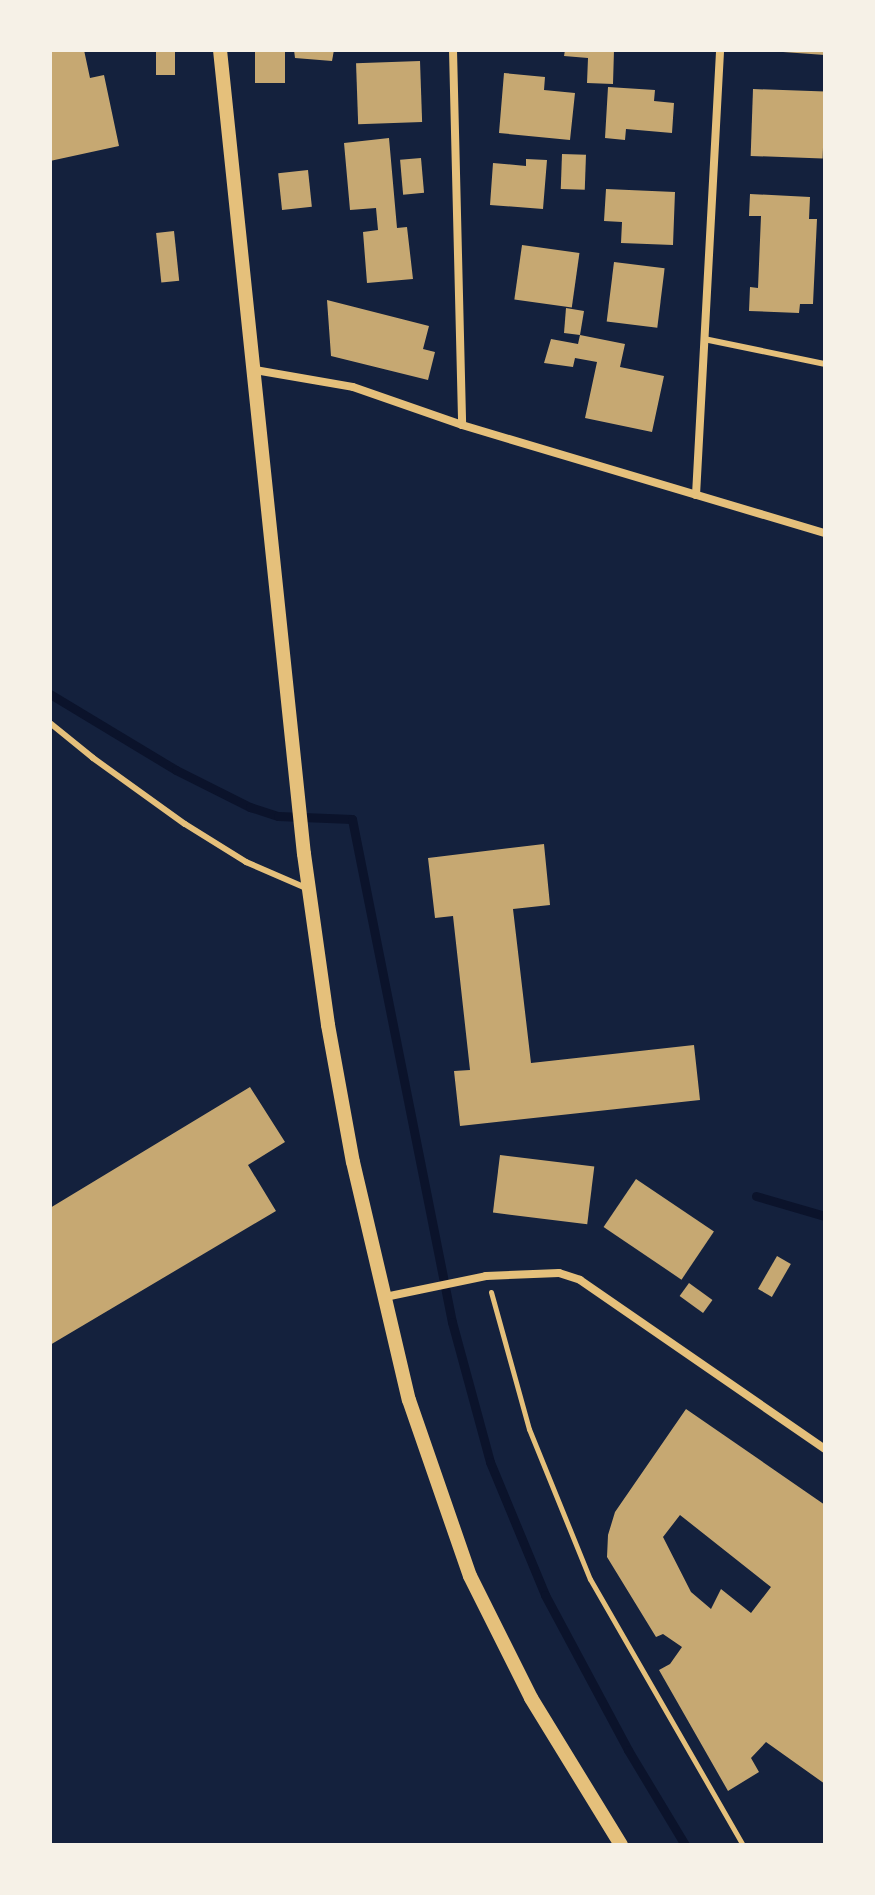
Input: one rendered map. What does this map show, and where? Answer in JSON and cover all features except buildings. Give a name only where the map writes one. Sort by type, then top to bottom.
[{"type":"street","points":[[220,50],[304,854],[342,1101],[385,1297],[409,1400],[470,1576],[531,1698],[621,1845]]},
{"type":"street","points":[[453,50],[462,425]]},
{"type":"street","points":[[696,495],[720,50]]},
{"type":"street","points":[[255,370],[353,387],[462,425],[825,533]]},
{"type":"street","points":[[385,1297],[482,1277],[559,1273],[580,1280],[825,1449]]},
{"type":"lane","points":[[704,339],[825,364]]},
{"type":"lane","points":[[50,723],[185,824],[246,862],[309,889]]},
{"type":"path","points":[[482,1277],[529,1429],[590,1579],[743,1845]]},
{"type":"waterway","points":[[50,694],[176,770],[250,807],[278,816],[352,819],[452,1322],[490,1462],[545,1595],[628,1750],[685,1845]]},
{"type":"waterway","points":[[756,1196],[825,1216]]}]
